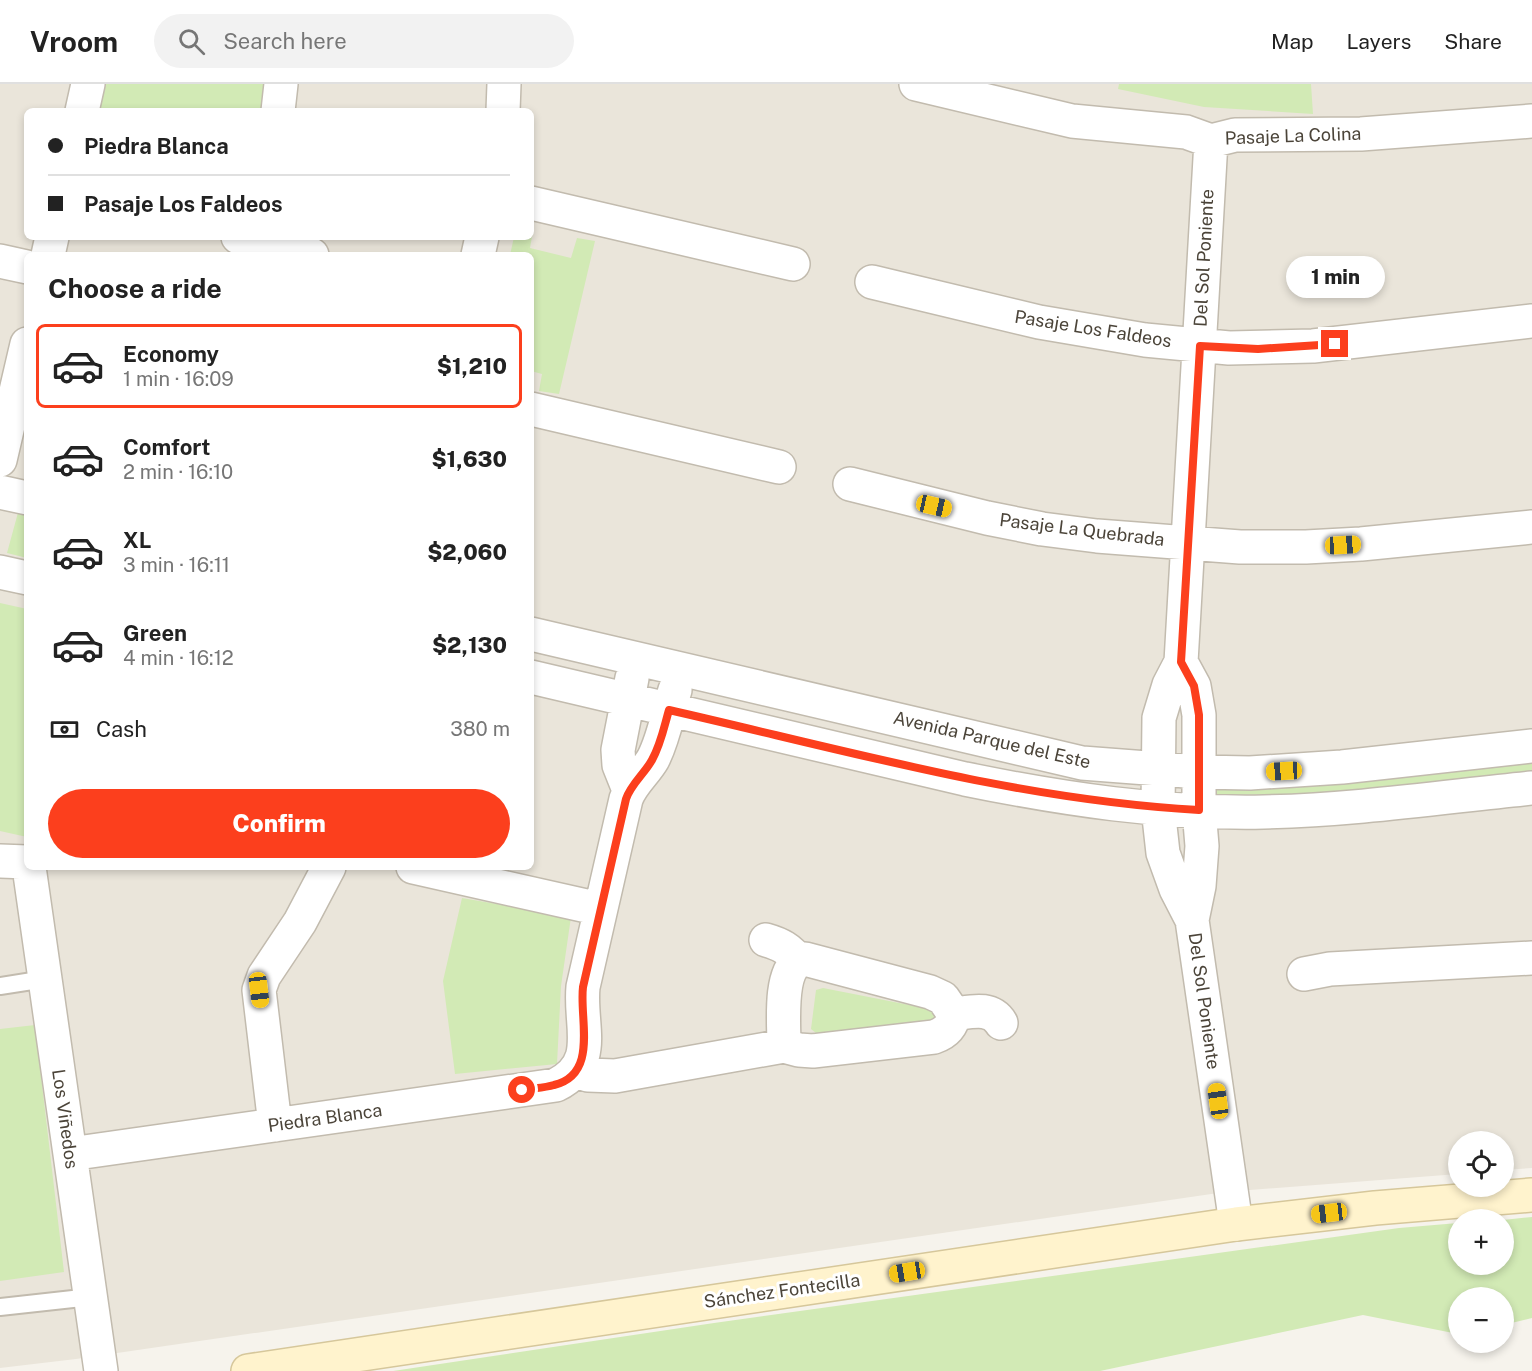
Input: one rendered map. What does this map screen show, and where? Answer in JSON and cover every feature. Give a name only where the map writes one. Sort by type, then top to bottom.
[{"type":"street","points":[[83,108],[88,84]]},
{"type":"street","points":[[278,108],[281,84]]},
{"type":"street","points":[[503,108],[504,84]]},
{"type":"street","name":"Pasaje La Colina","points":[[916,84],[1072,121],[1186,132],[1211,141],[1235,135],[1361,134],[1532,121]]},
{"type":"street","name":"Del Sol Poniente","points":[[1192,920],[1176,890],[1163,853],[1158,808],[1159,718],[1169,685],[1181,662],[1211,141]]},
{"type":"street","points":[[534,204],[793,264]]},
{"type":"street","points":[[255,240],[301,252]]},
{"type":"street","points":[[0,261],[24,266]]},
{"type":"street","name":"Pasaje Los Faldeos","points":[[872,282],[1039,322],[1145,340],[1200,346],[1258,349],[1312,346],[1532,321]]},
{"type":"street","points":[[0,460],[24,357]]},
{"type":"street","points":[[534,410],[779,467]]},
{"type":"street","name":"Pasaje La Quebrada","points":[[850,484],[987,518],[1042,529],[1240,547],[1361,544],[1532,526]]},
{"type":"street","points":[[0,492],[24,497]]},
{"type":"street","points":[[0,572],[24,577]]},
{"type":"street","name":"Avenida Parque del Este","points":[[534,635],[1082,763],[1199,772],[1301,771],[1532,746]]},
{"type":"street","points":[[629,790],[619,765],[618,750],[636,659]]},
{"type":"street","name":"Del Sol Poniente","points":[[1181,662],[1194,686],[1199,715],[1199,810],[1202,846],[1200,876],[1192,920],[1236,1224]]},
{"type":"street","points":[[681,669],[653,758],[646,771],[629,790],[583,987],[584,1053],[576,1071],[595,1076],[615,1076],[784,1046],[813,1051],[934,1037],[943,1034],[950,1027],[954,1014],[944,998],[930,992],[805,959],[798,961],[790,970],[784,1000],[784,1046]]},
{"type":"street","name":"Avenida Parque del Este","points":[[534,678],[975,781],[1069,798],[1158,808],[1261,812],[1335,809],[1532,788]]},
{"type":"street","points":[[0,861],[24,862]]},
{"type":"street","name":"Los Viñedos","points":[[29,870],[102,1371]]},
{"type":"street","points":[[275,1125],[259,990],[264,976],[300,922],[327,870]]},
{"type":"street","points":[[426,870],[600,909]]},
{"type":"street","points":[[766,940],[789,950],[798,961]]},
{"type":"street","points":[[1304,974],[1330,969],[1532,958]]},
{"type":"street","points":[[954,1014],[986,1012],[997,1017],[1001,1023]]},
{"type":"street","name":"Piedra Blanca","points":[[70,1154],[556,1085],[576,1071]]},
{"type":"street","name":"Sánchez Fontecilla","points":[[248,1371],[1236,1224],[1375,1208],[1532,1195]]},
{"type":"lane","points":[[0,986],[45,979]]},
{"type":"lane","points":[[0,1307],[91,1297]]},
{"type":"shaded area","points":[[0,84],[1532,84],[1532,1168],[1514,1169],[1514,1131],[1448,1131],[1448,1175],[1225,1192],[76,1359],[0,1368]]},
{"type":"green space","points":[[106,84],[270,84],[266,108],[100,108]]},
{"type":"green space","points":[[1119,84],[1311,84],[1313,114],[1204,107],[1118,89]]},
{"type":"green space","points":[[577,238],[595,241],[559,394],[539,391],[542,374],[534,372],[534,252],[511,252],[513,240],[531,240],[530,248],[571,258]]},
{"type":"green space","points":[[19,509],[24,511],[24,557],[7,553]]},
{"type":"green space","points":[[0,603],[24,608],[24,836],[0,831]]},
{"type":"green space","points":[[1532,759],[1532,771],[1313,794],[1206,795],[1202,783]]},
{"type":"green space","points":[[462,898],[571,917],[561,986],[557,1064],[455,1074],[443,981]]},
{"type":"green space","points":[[823,988],[945,1012],[938,1022],[821,1037],[811,1029],[816,990]]},
{"type":"green space","points":[[35,1025],[64,1272],[0,1281],[0,1029]]},
{"type":"green space","points":[[1532,1217],[1532,1318],[1514,1322],[1514,1287],[1448,1287],[1448,1332],[1363,1315],[1100,1371],[393,1371],[714,1323],[1399,1228],[1448,1224],[1448,1275],[1514,1275],[1514,1219]]},
{"type":"route","points":[[522,1090],[556,1085],[567,1079],[581,1063],[585,1044],[581,999],[585,975],[626,799],[629,790],[646,771],[653,758],[669,710],[1017,789],[1113,804],[1199,810],[1199,715],[1194,686],[1181,662],[1200,346],[1258,349],[1335,344]]}]
